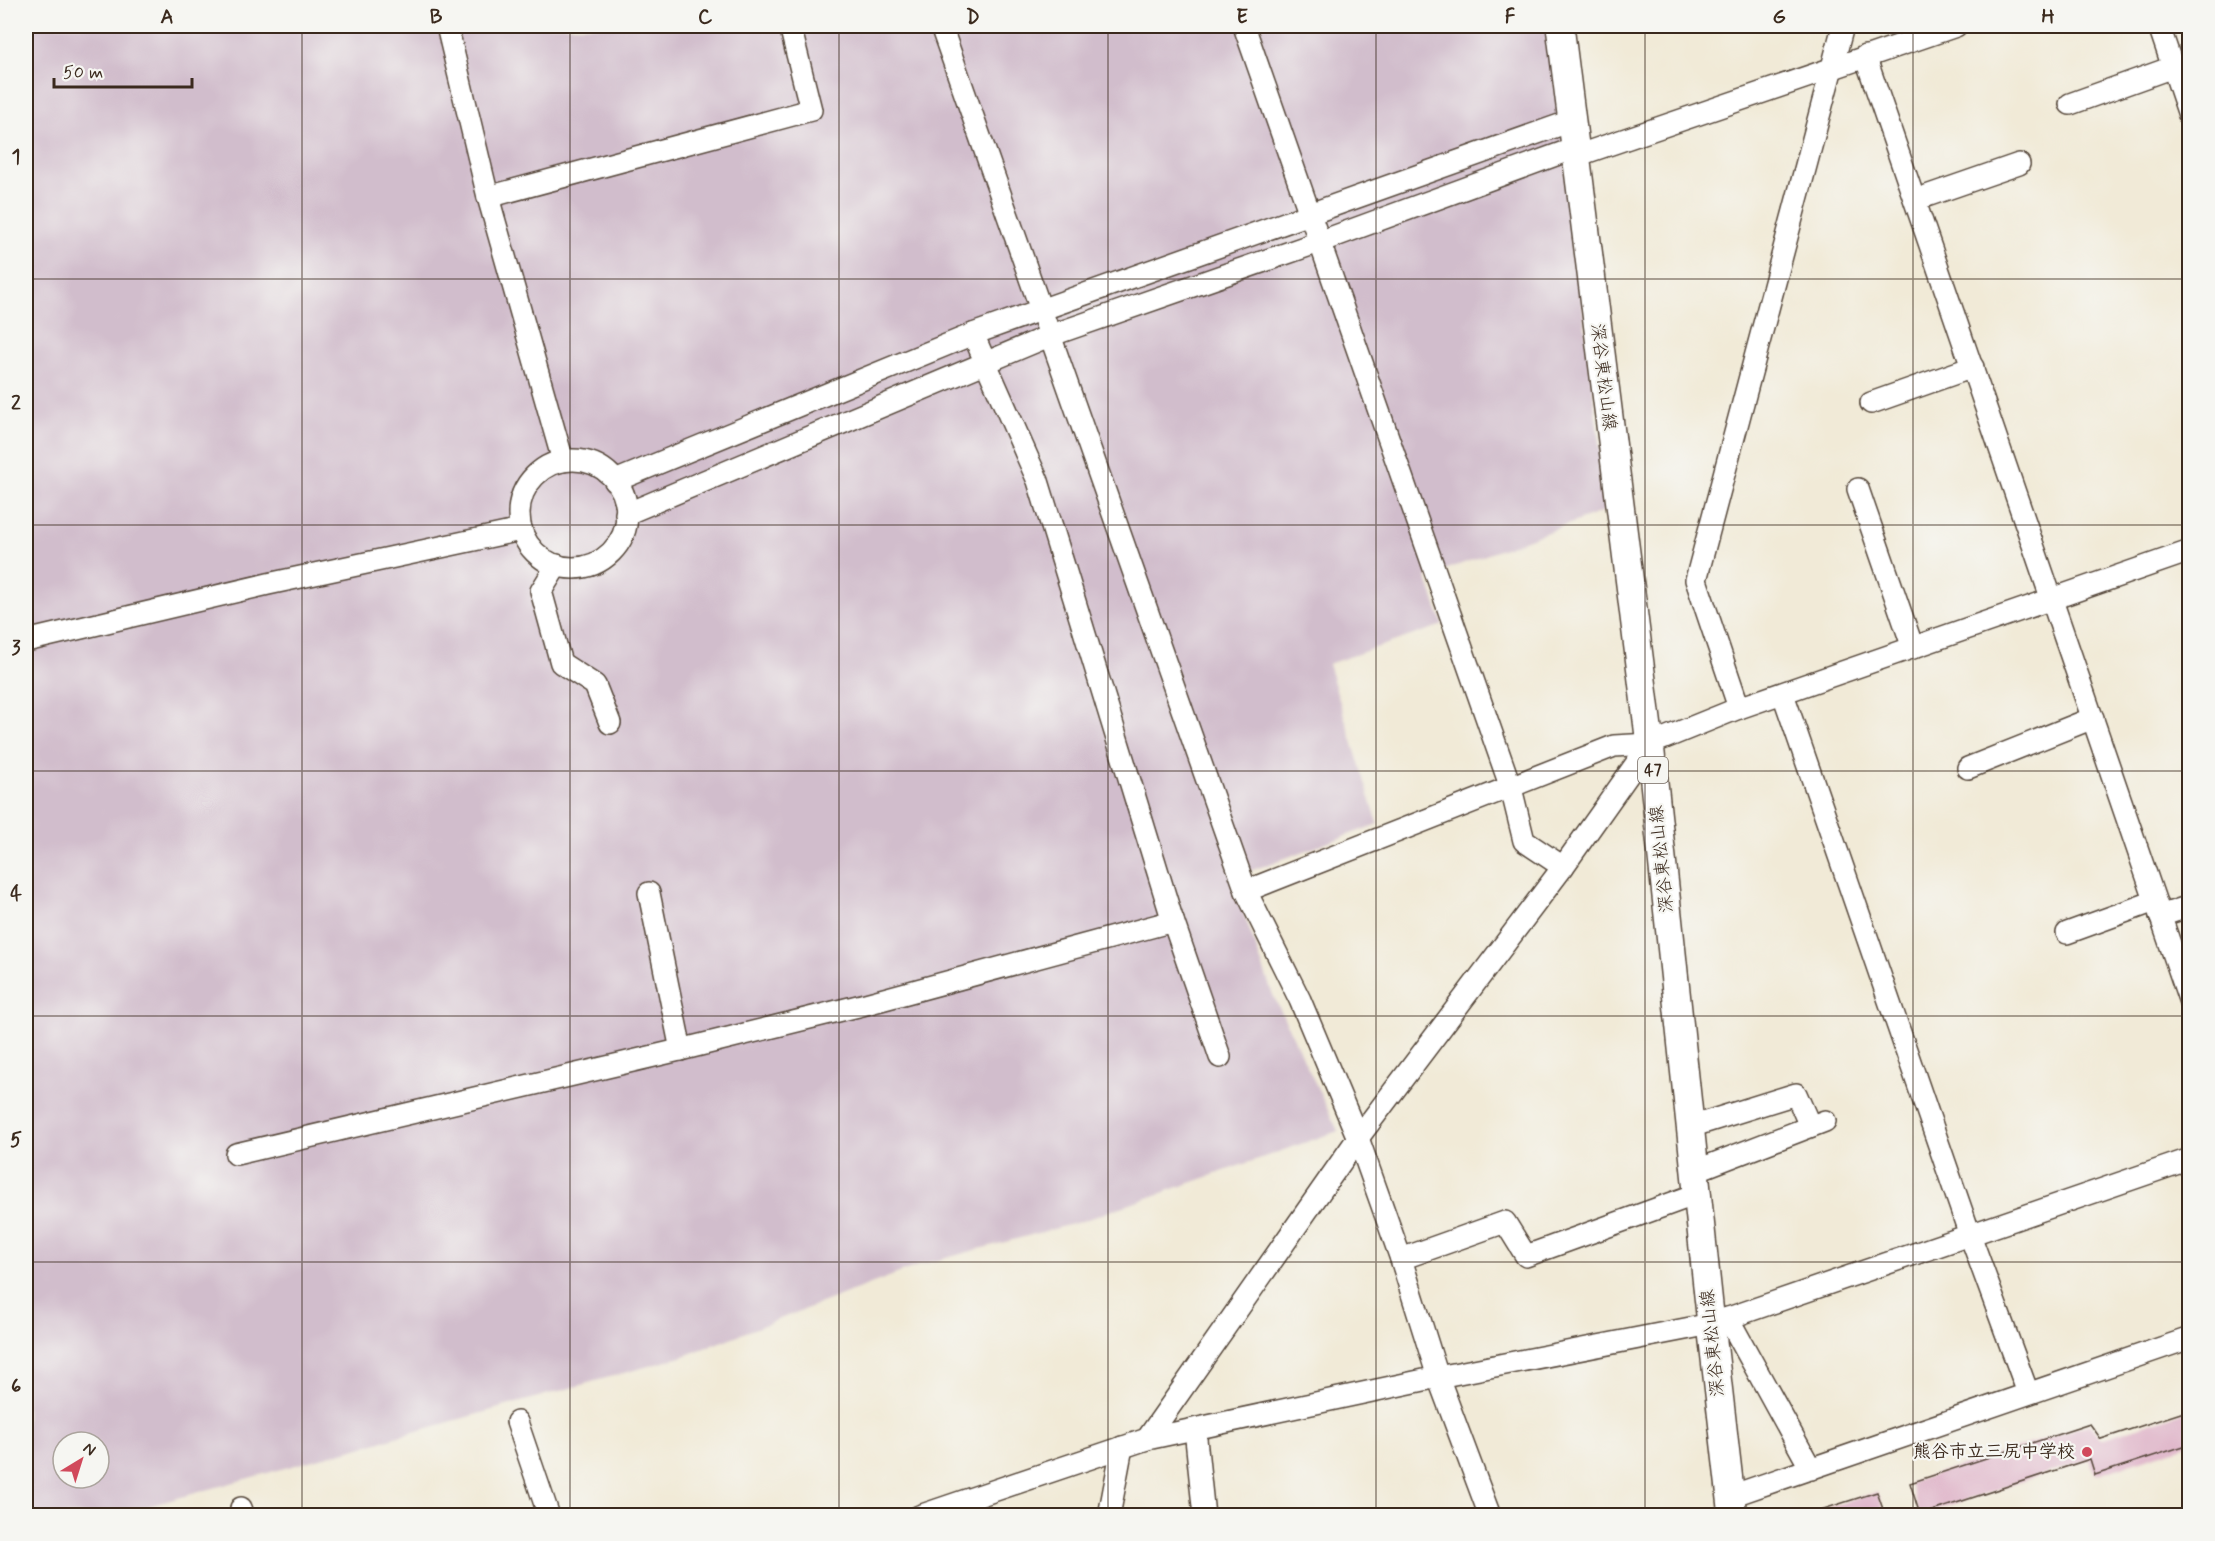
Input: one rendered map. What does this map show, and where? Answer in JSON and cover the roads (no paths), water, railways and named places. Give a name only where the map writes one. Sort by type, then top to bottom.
[{"type":"main road","name":"深谷東松山線","points":[[1560,26],[1650,744],[1696,1182],[1719,1321],[1732,1506]]},
{"type":"street","points":[[447,26],[488,197],[563,461]]},
{"type":"street","points":[[488,197],[811,110],[790,26]]},
{"type":"street","points":[[941,26],[1246,891],[1300,1000],[1358,1138],[1401,1259],[1438,1377],[1490,1515]]},
{"type":"street","points":[[1244,26],[1510,788],[1524,841],[1563,867]]},
{"type":"street","points":[[1739,708],[1696,580],[1843,26]]},
{"type":"street","points":[[626,514],[1049,336],[1575,152],[1956,26]]},
{"type":"street","points":[[2158,26],[2190,118]]},
{"type":"street","points":[[1865,56],[2190,1002]]},
{"type":"street","points":[[2070,104],[2173,68]]},
{"type":"street","points":[[615,481],[973,334],[1571,121]]},
{"type":"street","points":[[1915,200],[2019,164]]},
{"type":"street","points":[[973,334],[1038,481],[1173,921],[1220,1057]]},
{"type":"street","points":[[1871,402],[1972,367]]},
{"type":"street","points":[[578,460],[605,471],[615,481],[624,496],[626,514],[624,530],[617,545],[605,557],[590,565],[574,568],[557,565],[541,557],[529,546],[521,530],[519,512],[522,494],[532,478],[546,466],[563,461],[578,460]]},
{"type":"street","points":[[1858,489],[1913,648]]},
{"type":"street","points":[[26,641],[268,584],[521,530]]},
{"type":"street","points":[[1246,891],[1614,746],[1650,744],[1739,708],[2190,552]]},
{"type":"street","points":[[557,565],[541,591],[561,663],[594,686],[610,723]]},
{"type":"street","points":[[1783,694],[1970,1235],[2028,1393]]},
{"type":"street","points":[[1968,768],[2093,718]]},
{"type":"street","points":[[1147,1439],[1358,1138],[1563,867],[1650,744]]},
{"type":"street","points":[[649,893],[681,1050]]},
{"type":"street","points":[[2067,933],[2158,909],[2190,906]]},
{"type":"street","points":[[236,1154],[681,1050],[874,1002],[1173,921]]},
{"type":"street","points":[[1401,1259],[1505,1222],[1526,1256],[1696,1182],[1817,1124],[1796,1094],[1690,1127]]},
{"type":"street","points":[[919,1515],[1147,1439],[1438,1377],[1719,1321],[2190,1159]]},
{"type":"street","points":[[1719,1321],[1811,1469]]},
{"type":"street","points":[[1732,1506],[1811,1469],[2190,1338]]},
{"type":"street","points":[[517,1422],[549,1515]]},
{"type":"street","points":[[1195,1429],[1204,1515]]},
{"type":"street","points":[[1109,1515],[1122,1447]]},
{"type":"place","name":"熊谷市立三尻中学校","points":[[2087,1452]]}]
